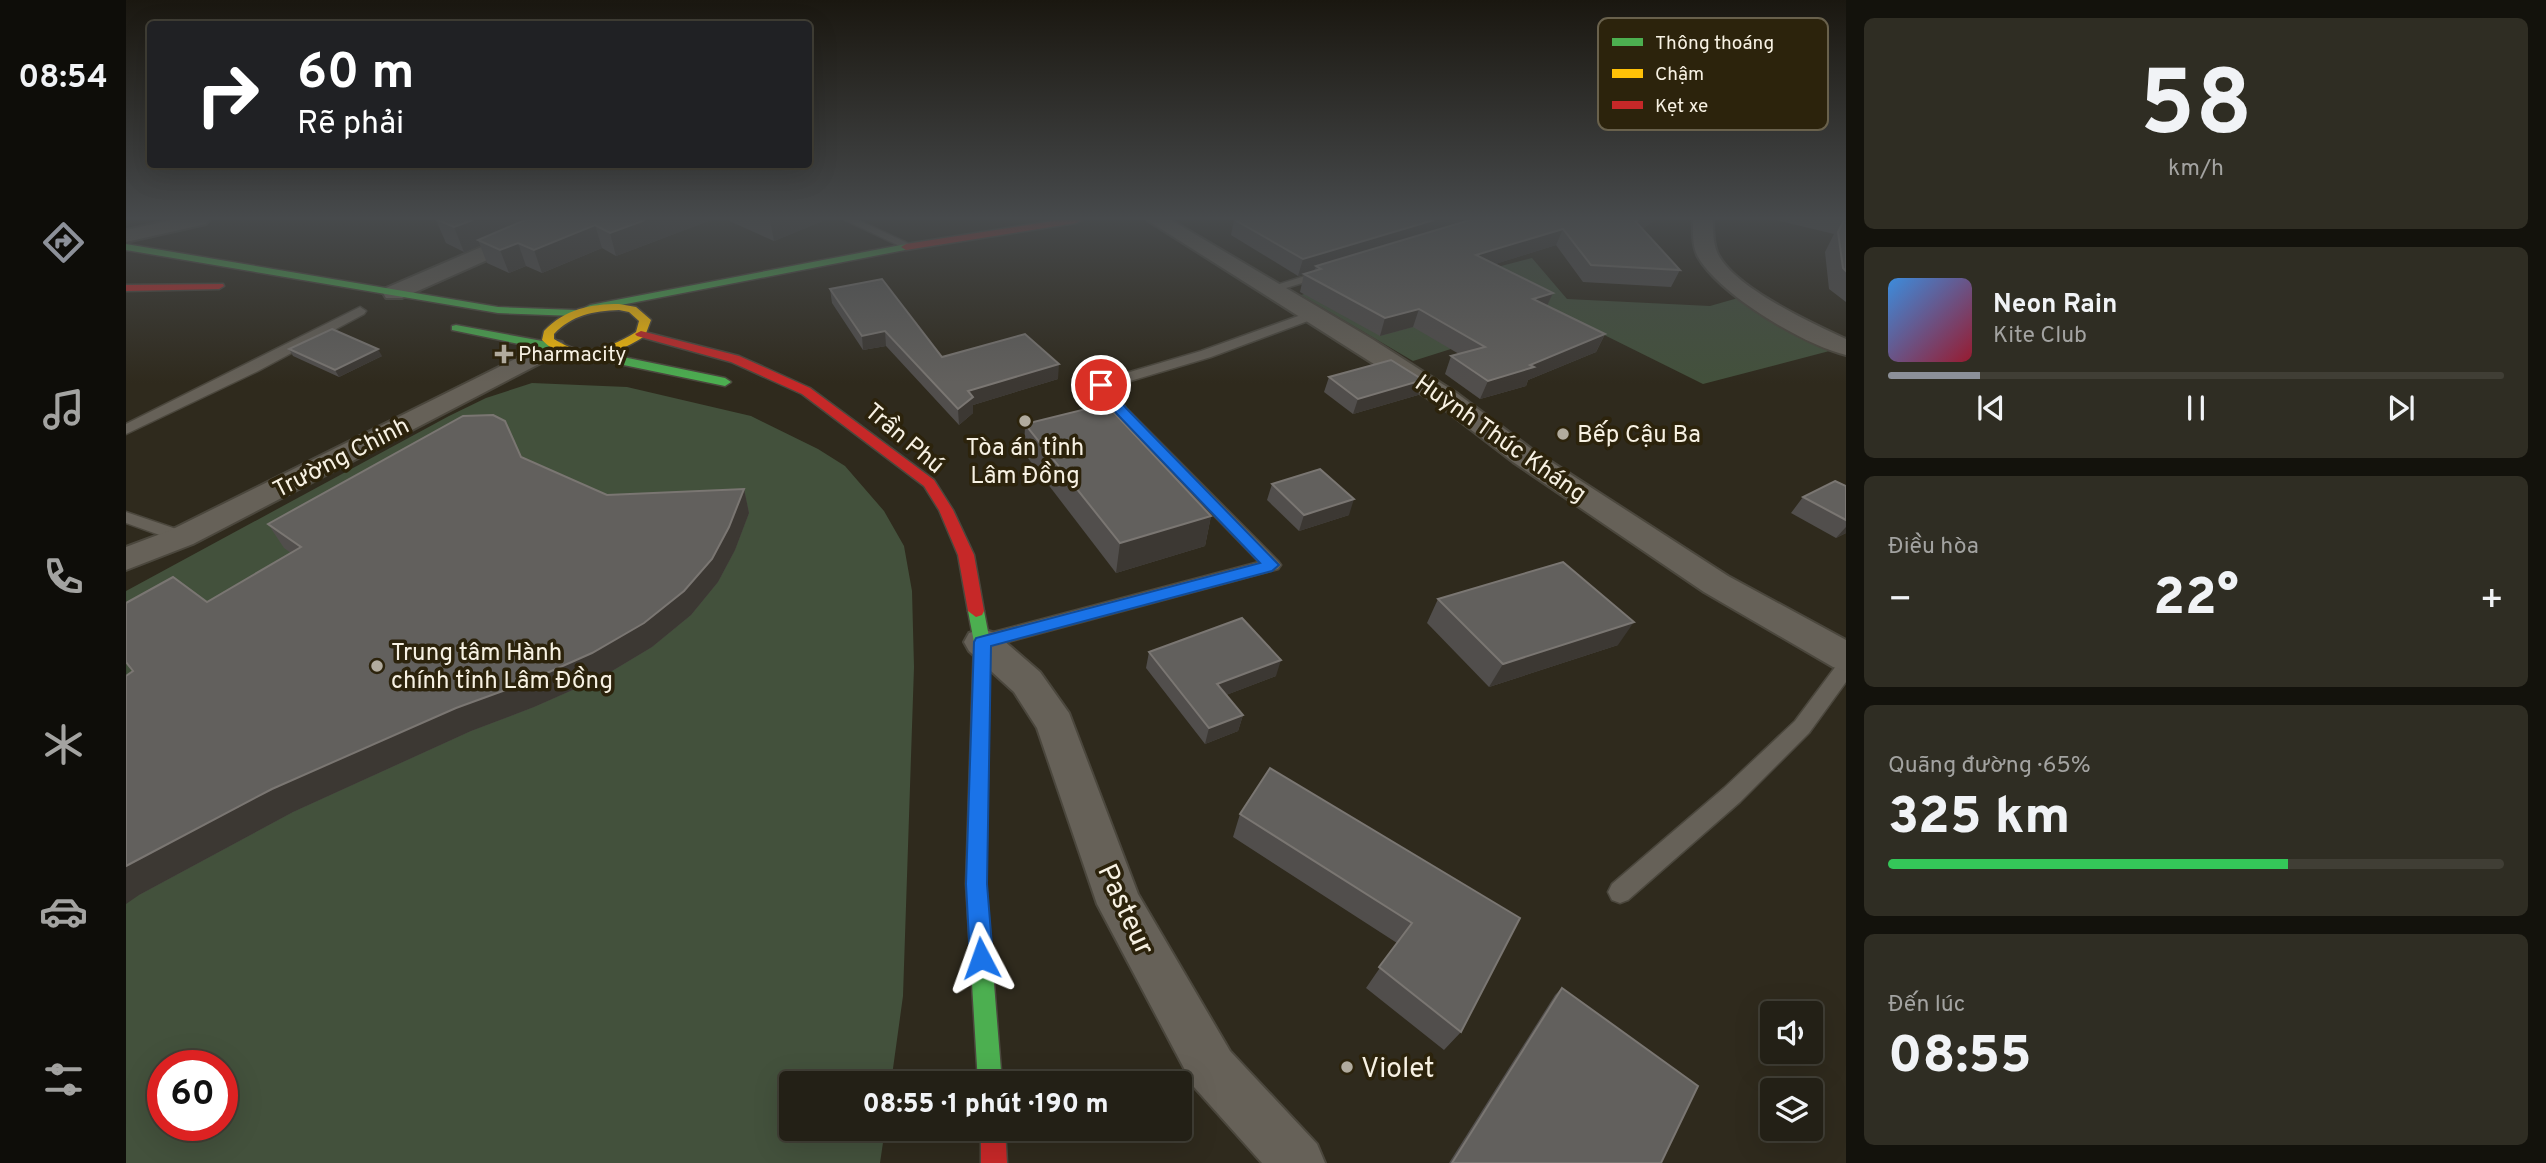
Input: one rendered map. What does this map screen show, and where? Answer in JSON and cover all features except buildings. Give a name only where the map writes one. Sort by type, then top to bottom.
[{"type":"main road","points":[[126,288],[167,285],[226,287],[152,274]]},
{"type":"main road","points":[[285,274],[498,310],[632,309],[645,320],[643,331]]},
{"type":"main road","points":[[553,346],[548,340],[548,333],[553,325],[583,310],[756,274]]},
{"type":"main road","points":[[589,354],[620,347],[686,299],[746,276]]},
{"type":"main road","points":[[335,306],[367,312]]},
{"type":"main road","points":[[439,325],[736,385]]},
{"type":"main road","name":"Trần Phú","points":[[643,331],[735,359],[772,374],[835,411],[929,482],[946,510],[966,555],[982,642],[976,884],[989,1071]]},
{"type":"main road","name":"Trần Phú","points":[[774,395],[835,411]]},
{"type":"main road","points":[[993,1141],[994,1163]]},
{"type":"street","points":[[394,293],[437,274]]},
{"type":"street","name":"Huỳnh Thúc Kháng","points":[[1246,274],[1363,344],[1449,400],[1524,456],[1716,584],[1846,657]]},
{"type":"street","points":[[1725,274],[1755,300],[1846,348]]},
{"type":"street","name":"Trường Chinh","points":[[126,559],[182,537],[553,346]]},
{"type":"street","name":"Pasteur","points":[[982,642],[1027,682],[1055,724],[1119,904],[1212,1069],[1298,1163]]},
{"type":"lane","points":[[1270,289],[1319,274]]},
{"type":"lane","points":[[126,430],[367,312]]},
{"type":"lane","points":[[982,642],[1272,565],[1121,411],[1101,385],[1206,354],[1312,315]]},
{"type":"lane","points":[[126,517],[182,537]]},
{"type":"lane","points":[[1620,892],[1732,795],[1802,727],[1846,667]]},
{"type":"green space","points":[[1364,274],[1546,274],[1567,299],[1710,306],[1738,298],[1837,349],[1703,384],[1562,314],[1413,361],[1301,295]]},
{"type":"green space","points":[[532,383],[627,387],[751,416],[818,449],[845,466],[884,511],[904,546],[912,591],[914,667],[903,996],[893,1071],[779,1071],[779,1141],[883,1141],[880,1163],[126,1163],[126,591],[486,398]]},
{"type":"traffic: fast","points":[[287,274],[498,310],[575,313]]},
{"type":"traffic: fast","points":[[590,308],[765,274]]},
{"type":"traffic: fast","points":[[456,328],[553,347]]},
{"type":"traffic: fast","points":[[589,354],[725,382]]},
{"type":"traffic: fast","points":[[976,611],[982,642],[976,884],[989,1071]]},
{"type":"traffic: slow","points":[[619,307],[632,309],[645,320],[641,334],[630,341],[607,351],[582,354],[559,348],[548,340],[548,333],[571,315],[589,309],[619,307]]},
{"type":"traffic: jam","points":[[126,288],[219,286]]},
{"type":"traffic: jam","points":[[641,334],[735,359],[806,391],[929,483],[946,510],[966,555],[976,611]]},
{"type":"traffic: jam","points":[[993,1141],[994,1163]]},
{"type":"place","name":"Pharmacity","points":[[504,354]]},
{"type":"place","name":"Tòa án tỉnh Lâm Đồng","points":[[1025,421]]},
{"type":"place","name":"Bếp Cậu Ba","points":[[1563,434]]},
{"type":"place","name":"Trung tâm Hành chính tỉnh Lâm Đồng","points":[[377,666]]},
{"type":"place","name":"Violet","points":[[1347,1067]]},
{"type":"route","points":[[981,958],[976,884],[982,642],[1272,565],[1121,411],[1101,385]]}]
